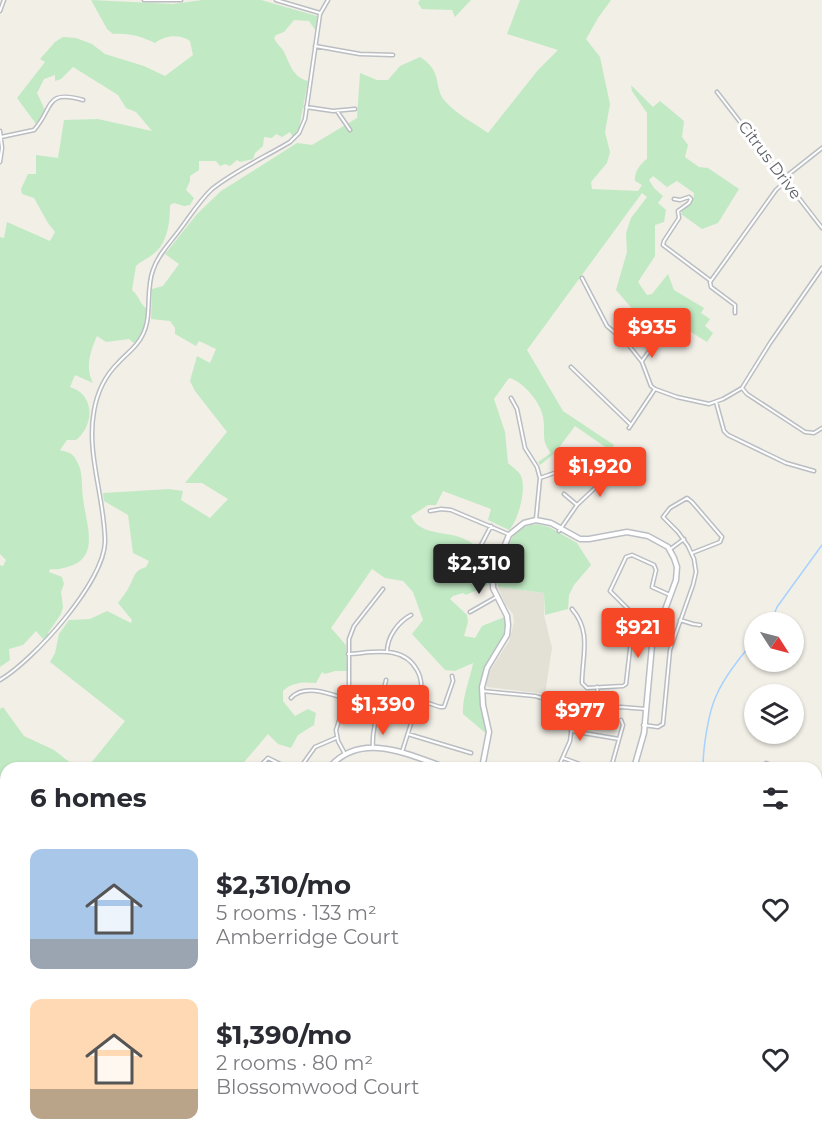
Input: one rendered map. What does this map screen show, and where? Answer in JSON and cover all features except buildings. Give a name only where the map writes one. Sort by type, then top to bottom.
[{"type":"street","points":[[0,11],[4,0]]},
{"type":"street","points":[[144,0],[181,0]]},
{"type":"street","points":[[276,0],[320,14]]},
{"type":"street","points":[[0,680],[28,659],[58,628],[101,562],[105,540],[92,436],[94,410],[106,378],[136,345],[145,331],[148,321],[149,282],[157,260],[211,190],[293,140],[303,124],[320,14],[328,0]]},
{"type":"street","points":[[315,46],[360,54],[393,55]]},
{"type":"street","name":"Citrus Drive","points":[[717,92],[822,228]]},
{"type":"street","points":[[1,137],[34,130],[57,98],[69,96],[83,100]]},
{"type":"street","points":[[306,107],[337,111],[356,109]]},
{"type":"street","points":[[337,111],[350,130]]},
{"type":"street","points":[[0,131],[0,162]]},
{"type":"street","points":[[735,313],[734,304],[710,286],[711,281],[776,190],[822,148]]},
{"type":"street","points":[[674,199],[689,197],[691,199],[678,211],[679,218],[663,245],[711,281]]},
{"type":"street","points":[[582,279],[607,326],[627,343],[642,362],[651,386],[697,402],[716,402],[742,388],[822,268]]},
{"type":"street","points":[[642,362],[670,322]]},
{"type":"street","points":[[571,367],[629,426],[655,389]]},
{"type":"street","points":[[742,388],[747,394],[805,432],[811,433],[822,428]]},
{"type":"street","points":[[511,398],[517,409],[525,448],[537,467],[540,478],[536,521]]},
{"type":"street","points":[[716,402],[724,431],[728,435],[784,462],[814,471]]},
{"type":"street","points":[[540,478],[560,471],[580,451],[606,467]]},
{"type":"street","points":[[560,530],[577,505],[596,488],[616,451]]},
{"type":"street","points":[[564,494],[577,505]]},
{"type":"street","points":[[644,725],[658,727],[663,723],[669,655],[696,577],[696,566],[684,539],[663,518],[670,508],[684,499],[688,499],[723,538],[719,543],[692,554]]},
{"type":"street","points":[[430,511],[448,510],[491,526],[510,536]]},
{"type":"street","points":[[485,762],[490,742],[491,726],[482,691],[485,674],[508,630],[507,616],[493,588],[493,574],[510,536],[524,523],[536,521],[546,521],[574,537],[585,540],[622,533],[636,533],[654,538],[670,550],[676,563],[677,571],[652,645],[644,725],[635,762]]},
{"type":"street","points":[[479,549],[491,526]]},
{"type":"street","points":[[670,550],[684,539]]},
{"type":"street","points":[[657,625],[638,617],[610,591],[629,555],[654,565],[656,570],[651,587],[669,595]]},
{"type":"street","points":[[345,754],[336,738],[337,722],[350,684],[348,643],[351,632],[382,589]]},
{"type":"street","points":[[470,612],[497,596]]},
{"type":"street","points":[[572,609],[581,620],[585,634],[582,683],[586,687],[626,684],[631,640],[638,617]]},
{"type":"street","points":[[387,652],[390,636],[405,618],[411,615]]},
{"type":"street","points":[[680,620],[700,624]]},
{"type":"street","points":[[348,654],[398,653],[415,665],[422,682],[419,700],[402,753]]},
{"type":"street","points":[[419,700],[440,707],[444,706],[453,681],[452,676]]},
{"type":"street","points":[[373,747],[373,733],[386,680]]},
{"type":"street","points":[[597,687],[600,708]]},
{"type":"street","points":[[291,698],[296,693],[313,690],[346,699]]},
{"type":"street","points":[[482,691],[535,696],[574,708],[621,706],[645,709]]},
{"type":"street","points":[[561,762],[570,741],[574,708]]},
{"type":"street","points":[[613,762],[623,724],[621,720]]},
{"type":"street","points":[[572,731],[620,739]]},
{"type":"street","points":[[408,734],[471,753]]},
{"type":"street","points":[[304,762],[315,747],[336,738]]},
{"type":"street","points":[[336,762],[345,754],[359,748],[373,747],[402,753],[424,762]]},
{"type":"street","points":[[563,758],[574,762]]},
{"type":"shaded area","points":[[498,587],[544,593],[544,615],[552,648],[545,694],[487,687],[485,683],[509,641],[514,622],[513,614],[505,604]]},
{"type":"green space","points":[[91,0],[173,4],[202,0],[261,0],[317,16],[316,31],[309,21],[294,20],[284,32],[274,38],[295,73],[308,81],[299,128],[293,137],[290,132],[282,137],[276,134],[272,138],[264,137],[263,146],[255,153],[253,159],[240,162],[237,160],[230,166],[225,164],[220,166],[216,161],[199,161],[199,170],[190,176],[186,190],[194,198],[190,205],[174,203],[170,205],[169,225],[162,245],[136,266],[132,290],[147,309],[143,331],[135,344],[129,339],[106,342],[97,336],[89,360],[89,372],[93,383],[75,375],[70,387],[80,392],[87,401],[89,419],[81,436],[76,440],[67,440],[60,450],[72,454],[80,468],[89,545],[81,560],[73,565],[50,569],[49,572],[62,577],[64,584],[61,592],[63,607],[61,614],[48,633],[49,635],[43,639],[36,631],[23,645],[9,649],[10,660],[0,667],[0,565],[3,566],[6,560],[0,554],[0,237],[4,238],[7,222],[50,241],[55,232],[34,198],[22,194],[21,189],[28,174],[36,174],[36,155],[58,158],[64,120],[98,119],[152,131],[136,112],[126,108],[118,95],[73,67],[61,79],[55,81],[55,75],[44,79],[37,93],[45,110],[36,124],[17,98],[45,62],[40,59],[55,42],[63,37],[76,38],[92,44],[105,54],[144,66],[165,76],[193,55],[190,41],[182,37],[168,37],[155,43],[144,38],[113,34],[107,29]]},
{"type":"green space","points":[[420,0],[471,0],[455,17],[452,10],[422,9],[418,3]]},
{"type":"green space","points":[[520,0],[611,0],[586,39],[600,57],[610,104],[605,132],[610,152],[607,163],[591,182],[592,189],[638,191],[642,185],[635,181],[635,174],[647,159],[647,113],[632,91],[631,85],[653,107],[660,101],[684,121],[682,137],[688,145],[685,157],[699,167],[708,168],[739,189],[718,223],[702,229],[681,214],[683,209],[690,205],[694,193],[677,181],[667,187],[653,176],[649,180],[663,196],[658,203],[666,210],[664,222],[655,225],[655,256],[638,282],[647,295],[652,294],[668,274],[674,290],[704,308],[701,313],[710,319],[705,326],[713,333],[707,342],[659,312],[648,314],[636,327],[629,320],[635,312],[616,290],[627,252],[626,233],[631,218],[647,197],[642,193],[527,350],[563,411],[614,445],[611,451],[575,426],[555,453],[540,465],[538,462],[551,453],[544,440],[542,411],[535,399],[520,383],[509,378],[494,399],[505,432],[508,463],[519,472],[523,482],[521,504],[512,526],[509,530],[488,520],[491,509],[443,491],[436,505],[428,505],[411,516],[422,528],[456,536],[473,544],[474,557],[492,567],[490,584],[466,595],[463,593],[450,599],[467,615],[468,622],[464,636],[475,638],[482,626],[507,616],[508,630],[487,668],[482,687],[489,736],[463,714],[473,663],[455,671],[445,670],[412,634],[423,620],[413,592],[403,581],[385,578],[372,569],[331,628],[346,645],[347,671],[325,674],[322,672],[316,683],[294,684],[283,691],[283,701],[295,716],[308,709],[316,713],[314,725],[298,735],[291,748],[278,744],[268,734],[244,762],[92,762],[125,721],[50,662],[55,653],[59,634],[69,620],[90,619],[107,611],[131,623],[132,620],[118,603],[135,574],[146,567],[149,561],[133,553],[128,515],[104,501],[103,493],[169,489],[183,491],[181,500],[210,518],[228,499],[202,483],[185,483],[227,432],[195,391],[190,381],[197,356],[210,363],[216,349],[199,341],[196,346],[175,334],[175,328],[170,321],[151,319],[152,289],[163,286],[179,264],[165,254],[197,214],[221,191],[297,143],[312,145],[357,118],[360,73],[377,80],[388,80],[400,66],[420,57],[432,68],[441,96],[449,106],[488,133],[538,70],[558,50],[507,34]]},
{"type":"green space","points":[[537,524],[549,527],[577,543],[591,565],[574,585],[569,595],[568,609],[545,615],[544,593],[498,587],[501,565],[511,540],[521,529]]},
{"type":"green space","points":[[3,707],[24,736],[54,750],[69,762],[0,762],[0,709]]},
{"type":"waterway","points":[[775,612],[822,545]]},
{"type":"waterway","points":[[703,762],[707,731],[714,702],[720,687],[744,654]]}]
